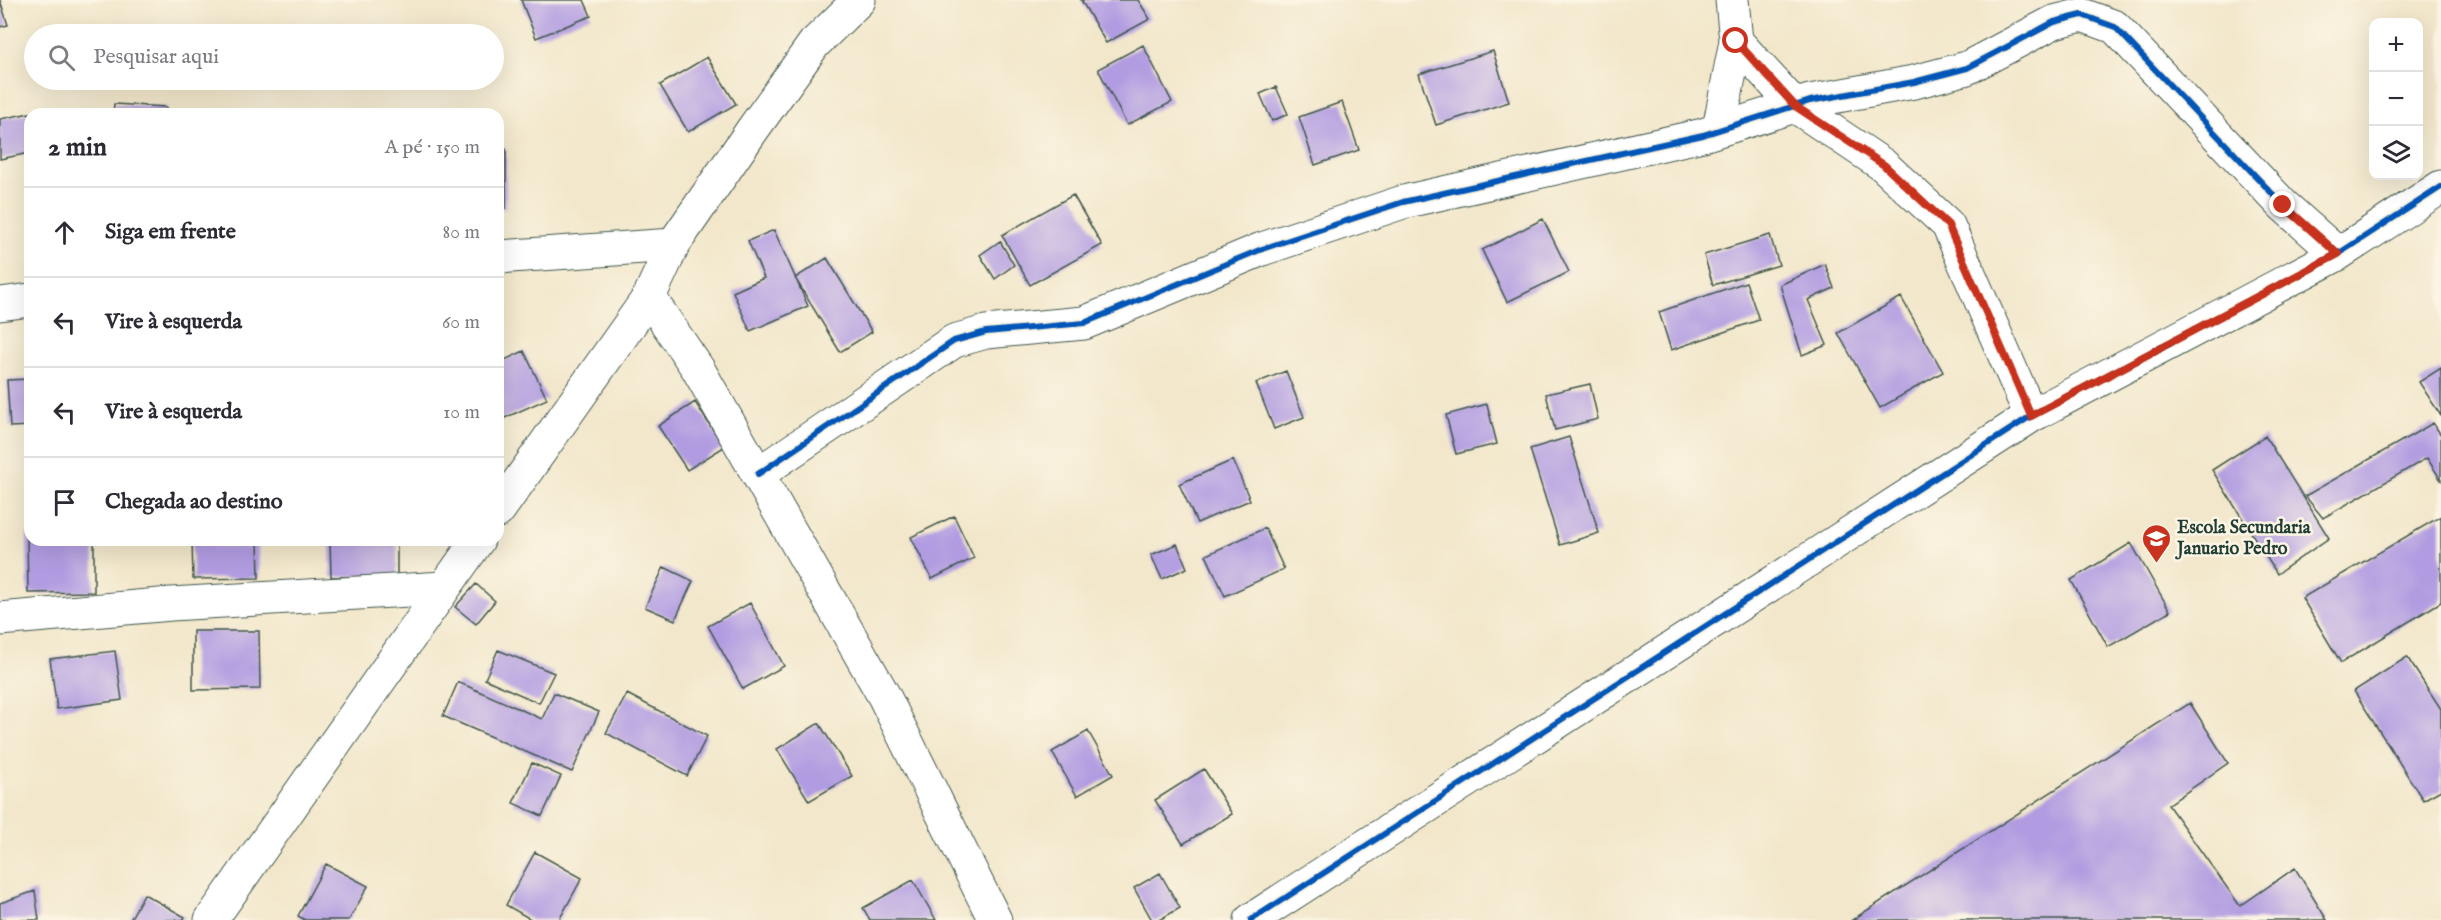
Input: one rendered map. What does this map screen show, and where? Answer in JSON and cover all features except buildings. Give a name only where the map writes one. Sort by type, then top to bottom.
[{"type":"street","points":[[504,502],[649,297],[673,245],[814,44],[860,0]]},
{"type":"street","points":[[1719,129],[1736,41],[1732,0]]},
{"type":"street","points":[[758,474],[954,341],[986,332],[1084,323],[1262,249],[1403,202],[1719,129],[1795,106],[1914,82],[1967,68],[2054,22],[2082,15],[2115,13],[2283,205],[2338,254]]},
{"type":"street","points":[[1736,41],[1795,106],[1884,165],[1948,225],[2031,416]]},
{"type":"street","points":[[1251,920],[2031,416],[2338,254],[2441,187]]},
{"type":"street","points":[[504,257],[673,245]]},
{"type":"street","points":[[649,297],[698,369],[884,696],[995,920]]},
{"type":"street","points":[[0,304],[24,301]]},
{"type":"street","points":[[211,920],[474,546]]},
{"type":"street","points":[[0,619],[171,604],[444,588]]},
{"type":"cycle path","points":[[758,474],[954,341],[986,332],[1084,323],[1262,249],[1403,202],[1703,135],[1810,101],[1914,82],[1967,68],[2054,22],[2082,15],[2115,27],[2283,205],[2338,254]]},
{"type":"cycle path","points":[[1251,920],[2031,416],[2338,254],[2441,187]]},
{"type":"place","name":"Escola Secundaria Januario Pedro","points":[[2156,564]]},
{"type":"route","points":[[1736,41],[1795,106],[1884,165],[1948,225],[2031,416],[2338,254],[2283,205]]}]
